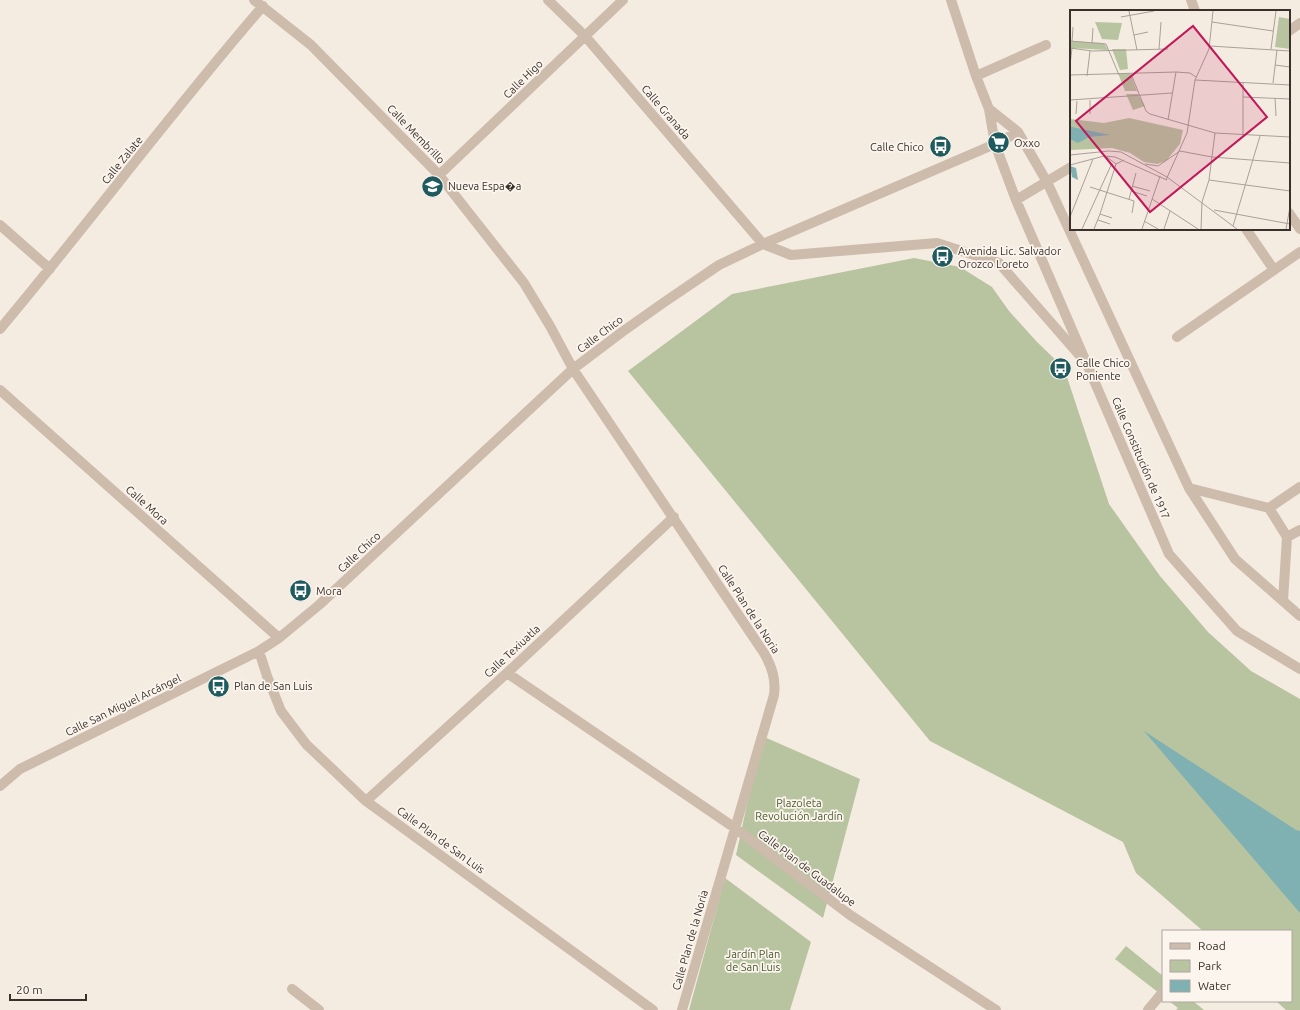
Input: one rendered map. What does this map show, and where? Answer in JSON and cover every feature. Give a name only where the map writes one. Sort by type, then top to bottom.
[{"type":"street","name":"Calle Membrillo","points":[[254,0],[311,45],[439,175],[524,283],[550,326],[573,369]]},
{"type":"street","name":"Calle Granada","points":[[548,0],[585,36],[762,244]]},
{"type":"street","name":"Calle Higo","points":[[439,175],[623,0]]},
{"type":"street","name":"Calle Constitución de 1917","points":[[951,0],[976,76],[989,109],[995,144],[1016,200],[1169,554],[1237,631],[1300,669]]},
{"type":"street","points":[[1191,0],[1194,10]]},
{"type":"street","name":"Calle Zalate","points":[[0,329],[50,269],[222,54],[263,6]]},
{"type":"street","points":[[1290,30],[1300,24]]},
{"type":"street","points":[[976,76],[1046,46]]},
{"type":"street","points":[[989,109],[1018,132],[1047,182],[1189,488],[1235,559],[1300,616]]},
{"type":"street","name":"Calle Chico","points":[[259,651],[279,638],[325,600],[573,369],[622,332],[713,270],[762,244],[995,144],[1018,132]]},
{"type":"street","points":[[1016,200],[1070,168]]},
{"type":"street","points":[[1290,214],[1300,229]]},
{"type":"street","points":[[0,225],[50,269]]},
{"type":"street","points":[[1247,230],[1274,270]]},
{"type":"street","points":[[762,244],[791,255],[937,243],[999,263],[1088,365]]},
{"type":"street","points":[[1177,337],[1300,252]]},
{"type":"street","name":"Calle Plan de la Noria","points":[[573,369],[674,517],[764,653],[771,666],[774,676],[774,695],[682,1010]]},
{"type":"street","name":"Calle Mora","points":[[0,390],[279,638]]},
{"type":"street","points":[[1269,508],[1300,487]]},
{"type":"street","points":[[1189,488],[1269,508],[1288,537],[1283,601]]},
{"type":"street","name":"Calle Texiuatla","points":[[366,801],[507,673],[674,517]]},
{"type":"street","points":[[1288,537],[1300,530]]},
{"type":"street","name":"Calle San Miguel Arcángel","points":[[0,786],[20,769],[259,651]]},
{"type":"street","name":"Calle Plan de San Luis","points":[[259,651],[281,711],[306,744],[366,801],[653,1010]]},
{"type":"street","name":"Calle Plan de Guadalupe","points":[[507,673],[735,828],[850,915],[996,1010]]},
{"type":"street","points":[[292,989],[319,1010]]},
{"type":"street","points":[[1148,1010],[1162,993]]},
{"type":"green space","points":[[914,258],[960,267],[992,287],[1009,311],[1037,342],[1064,368],[1109,504],[1160,576],[1208,632],[1251,671],[1300,699],[1300,1010],[1286,1010],[1277,1002],[1292,1002],[1292,930],[1202,930],[1136,873],[1123,842],[930,741],[628,371],[732,294]]},
{"type":"green space","name":"Plazoleta Revolución Jardín","points":[[762,736],[860,779],[823,918],[736,855]]},
{"type":"green space","name":"Jardín Plan de San Luis","points":[[725,878],[811,942],[790,1010],[689,1010]]},
{"type":"green space","points":[[1126,946],[1162,975],[1162,995],[1115,959]]},
{"type":"green space","points":[[1170,1002],[1194,1002],[1204,1010],[1176,1010],[1178,1008]]},
{"type":"water","points":[[1144,731],[1296,830],[1300,831],[1300,913]]},
{"type":"place","name":"Oxxo","points":[[999,143]]},
{"type":"place","name":"Calle Chico","points":[[940,147]]},
{"type":"place","name":"Nueva Espa�a","points":[[433,186]]},
{"type":"place","name":"Avenida Lic. Salvador Orozco Loreto","points":[[943,257]]},
{"type":"place","name":"Calle Chico Poniente","points":[[1061,369]]},
{"type":"place","name":"Mora","points":[[301,591]]},
{"type":"place","name":"Plan de San Luis","points":[[219,686]]}]
